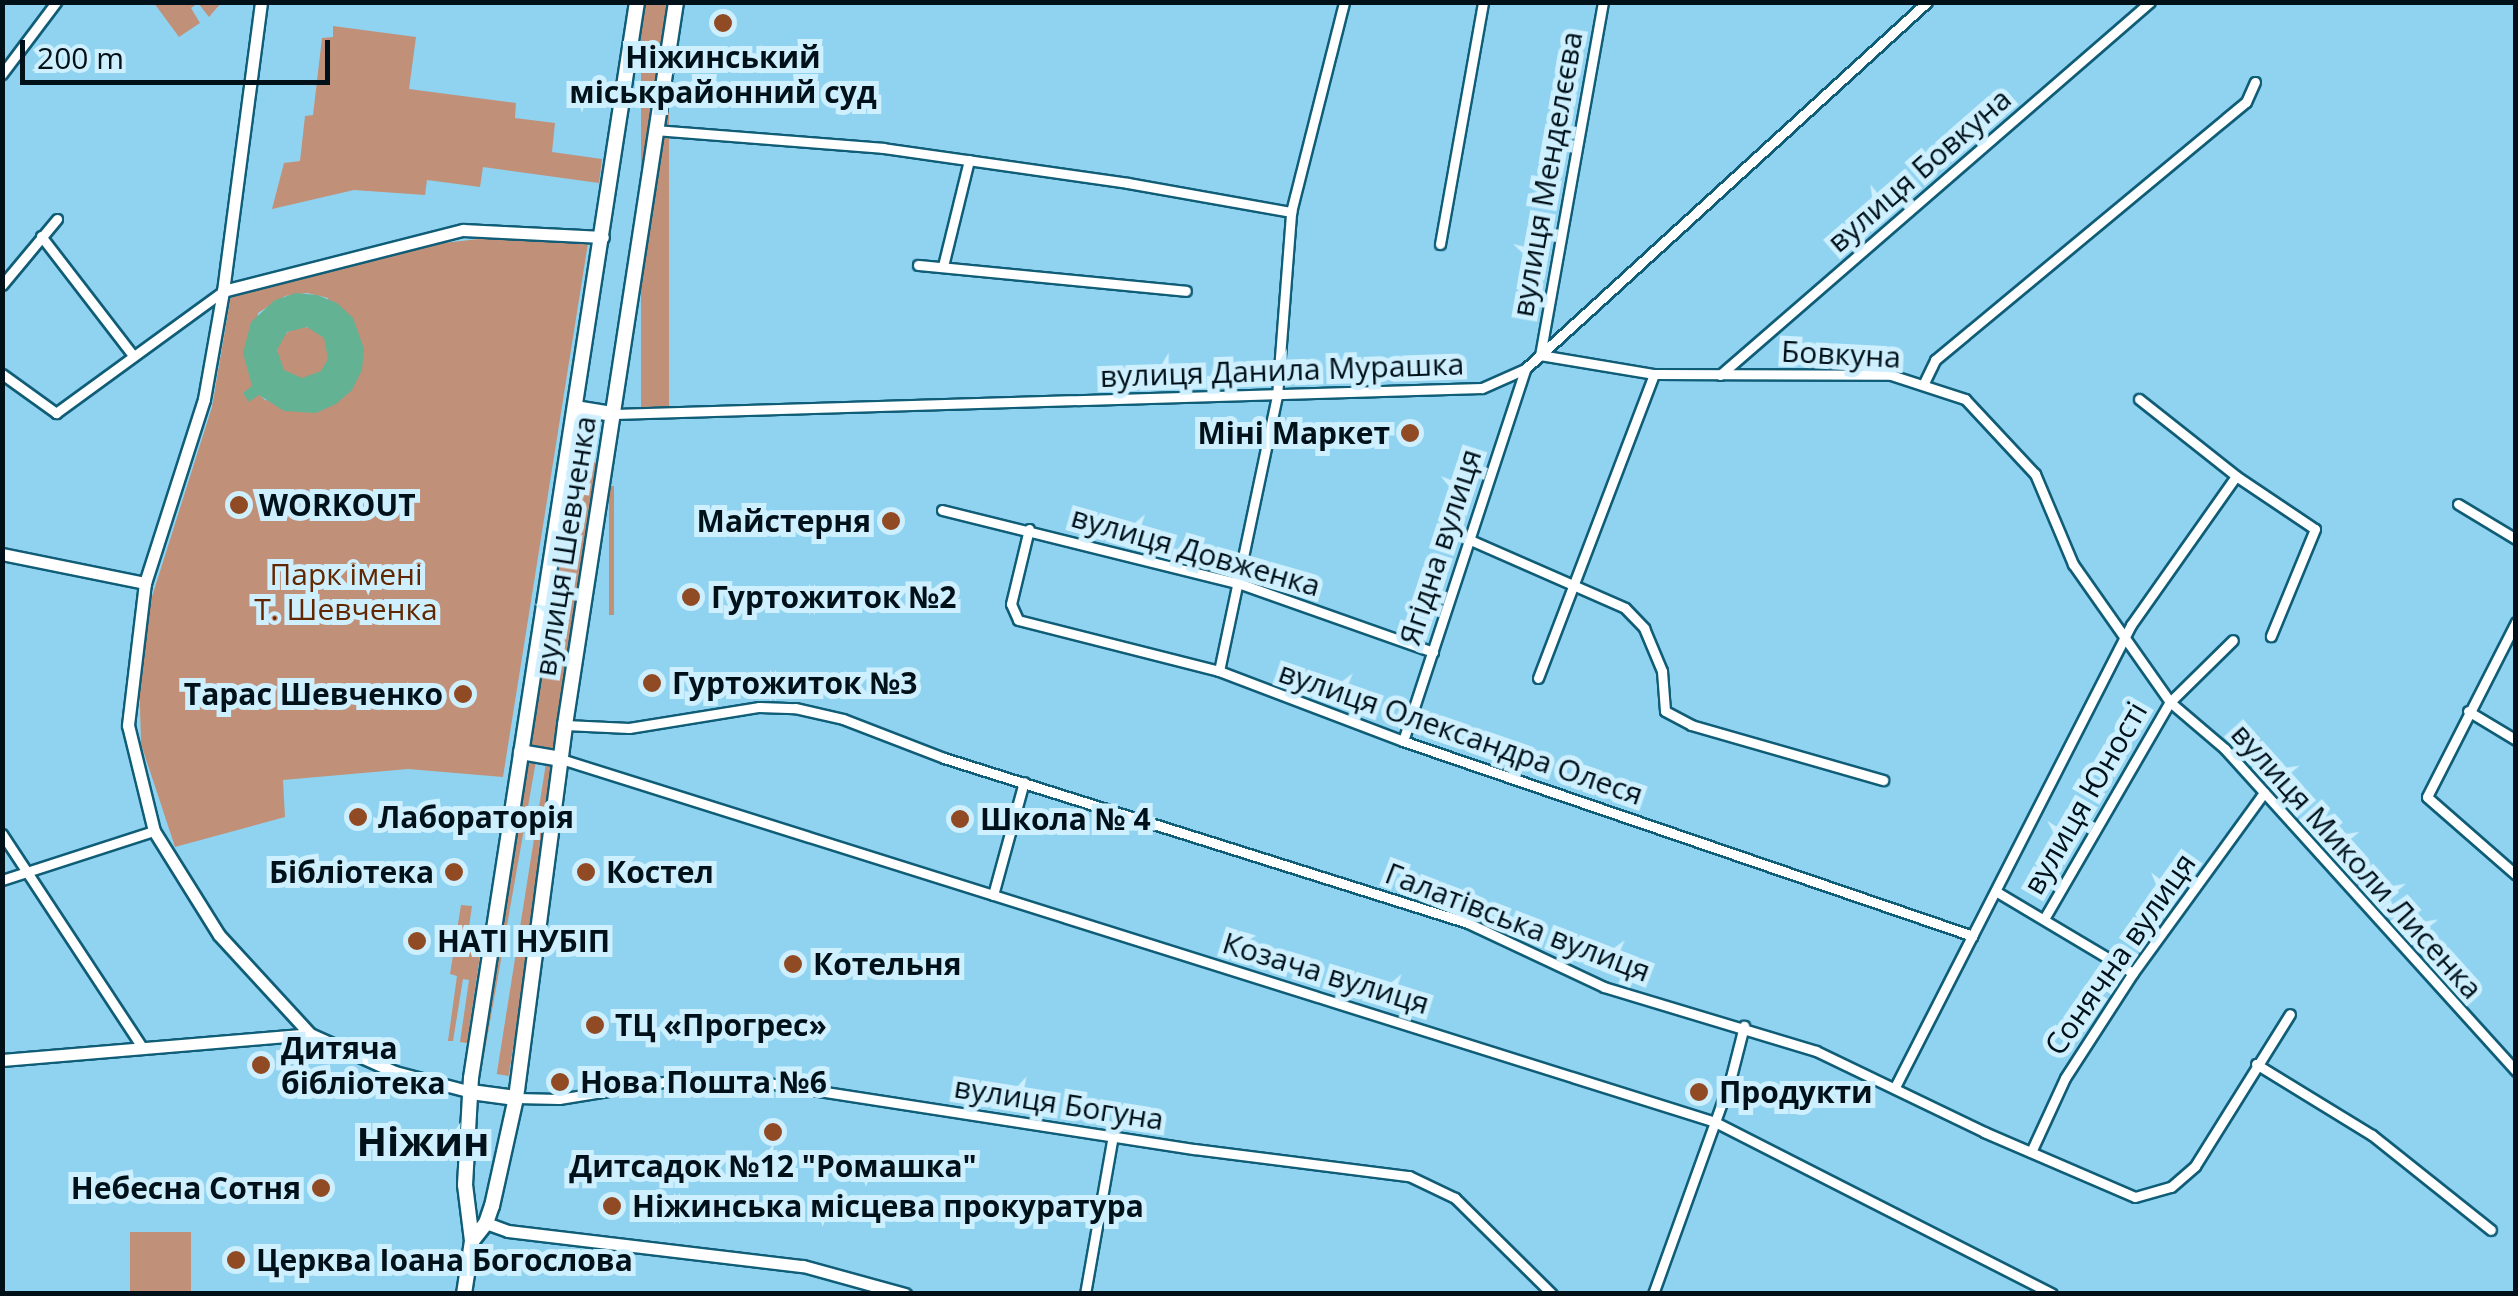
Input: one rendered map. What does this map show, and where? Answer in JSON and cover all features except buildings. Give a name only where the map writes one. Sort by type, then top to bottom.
[{"type":"main road","name":"вулиця Шевченка","points":[[472,1241],[467,1219],[471,1092],[637,2]]},
{"type":"main road","name":"вулиця Шевченка","points":[[486,1224],[516,1098],[565,725],[676,2]]},
{"type":"main road","points":[[575,408],[614,414]]},
{"type":"main road","points":[[521,752],[562,759]]},
{"type":"main road","points":[[471,1092],[516,1098]]},
{"type":"main road","points":[[464,1294],[472,1241],[486,1224],[467,1219]]},
{"type":"street","points":[[2,74],[56,2]]},
{"type":"street","points":[[262,2],[204,399],[145,583],[128,725],[154,832],[219,935],[310,1034],[396,1072],[471,1092]]},
{"type":"street","points":[[1218,671],[1277,396],[1291,212],[1344,2]]},
{"type":"street","points":[[1440,244],[1483,2]]},
{"type":"street","name":"вулиця Менделєєва","points":[[1540,355],[1603,2]]},
{"type":"street","name":"вулиця Данила Мурашка","points":[[614,414],[1482,388],[1526,369],[1927,2]]},
{"type":"street","name":"вулиця Бовкуна","points":[[1720,374],[2150,2]]},
{"type":"street","points":[[1923,386],[1935,360],[2246,102],[2255,82]]},
{"type":"street","points":[[656,130],[806,140],[969,160],[1291,212]]},
{"type":"street","points":[[943,266],[969,160]]},
{"type":"street","points":[[2,285],[57,219]]},
{"type":"street","points":[[2,374],[56,413],[222,292],[463,230],[603,237]]},
{"type":"street","points":[[41,236],[132,354]]},
{"type":"street","points":[[918,265],[1186,291]]},
{"type":"street","name":"Бовкуна","points":[[1540,355],[1654,374],[1891,375],[1965,399],[2035,474],[2073,564],[2125,638]]},
{"type":"street","name":"Ягідна вулиця","points":[[1403,741],[1526,369]]},
{"type":"street","points":[[1538,678],[1654,374]]},
{"type":"street","points":[[2139,400],[2236,476],[2315,530],[2272,636]]},
{"type":"street","points":[[1895,1088],[2125,638],[2236,476]]},
{"type":"street","points":[[2458,504],[2516,539]]},
{"type":"street","name":"вулиця Довженка","points":[[942,510],[1238,583],[1433,652]]},
{"type":"street","name":"вулиця Олександра Олеся","points":[[1029,529],[1012,604],[1018,620],[1218,671],[1403,741],[1974,936]]},
{"type":"street","points":[[1468,539],[1574,582],[1625,608],[1644,628],[1662,671],[1665,710],[1691,726],[1883,780]]},
{"type":"street","points":[[2,554],[145,583]]},
{"type":"street","points":[[2516,622],[2426,797],[2516,875]]},
{"type":"street","name":"вулиця Миколи Лисенка","points":[[2125,638],[2170,702],[2226,749],[2516,1071]]},
{"type":"street","name":"вулиця Юності","points":[[2044,920],[2170,702],[2233,640]]},
{"type":"street","name":"Галатівська вулиця","points":[[565,725],[629,728],[745,708],[795,708],[843,719],[1024,782],[1468,923],[1604,987],[1744,1026],[1816,1051],[2135,1197],[2154,1194],[2195,1166],[2290,1014]]},
{"type":"street","points":[[2468,712],[2516,740]]},
{"type":"street","name":"Козача вулиця","points":[[562,759],[1715,1122],[2052,1294]]},
{"type":"street","points":[[993,895],[1024,782]]},
{"type":"street","name":"Сонячна вулиця","points":[[2031,1152],[2065,1078],[2133,972],[2264,793]]},
{"type":"street","points":[[2,880],[154,832]]},
{"type":"street","points":[[2,834],[143,1050]]},
{"type":"street","name":"вулиця Юності","points":[[1997,892],[2133,972]]},
{"type":"street","points":[[1653,1294],[1715,1122],[1744,1026]]},
{"type":"street","points":[[2,1060],[310,1034]]},
{"type":"street","points":[[2256,1064],[2372,1135],[2491,1230]]},
{"type":"street","name":"вулиця Богуна","points":[[516,1098],[577,1096],[689,1078],[741,1079],[1409,1176],[1455,1198],[1546,1292]]},
{"type":"street","points":[[1085,1294],[1113,1134]]},
{"type":"street","points":[[486,1224],[508,1231],[803,1266],[905,1294]]},
{"type":"green space","points":[[154,3],[198,3],[191,8],[200,23],[179,37]]},
{"type":"green space","points":[[198,3],[221,3],[209,17]]},
{"type":"green space","points":[[641,3],[669,3],[669,408],[641,408]]},
{"type":"green space","points":[[333,26],[416,37],[409,89],[516,103],[515,118],[555,123],[552,152],[602,159],[599,183],[483,167],[480,187],[427,180],[425,195],[354,190],[272,209],[284,163],[300,161],[305,116],[313,115],[322,38],[333,37]]},
{"type":"green space","name":"Парк імені Т. Шевченка","points":[[505,236],[588,243],[503,777],[408,769],[283,780],[285,817],[175,847],[141,744],[139,670],[149,606],[212,407],[231,295],[408,247]],"holes":[[[307,293],[328,298],[336,404],[265,400],[259,394],[243,393],[253,386],[258,313],[285,296]]]},
{"type":"green space","points":[[303,327],[321,335],[329,353],[321,371],[303,379],[285,371],[277,353],[285,335]]},
{"type":"green space","points":[[571,459],[601,463],[560,749],[531,745]]},
{"type":"green space","points":[[609,486],[614,486],[614,615],[609,615]]},
{"type":"green space","points":[[525,760],[536,762],[481,1072],[470,1070]]},
{"type":"green space","points":[[546,763],[558,765],[509,1076],[497,1074]]},
{"type":"green space","points":[[461,905],[472,906],[468,934],[478,936],[477,948],[481,949],[467,1043],[460,1042],[469,980],[463,979],[453,1041],[448,1041],[457,976],[450,974]]},
{"type":"green space","points":[[130,1232],[191,1232],[191,1293],[130,1293]]},
{"type":"shaded area","points":[[296,293],[317,295],[337,303],[353,318],[364,349],[362,370],[352,390],[336,404],[316,413],[284,411],[259,395],[249,402],[243,393],[252,386],[243,353],[251,322],[275,300]],"holes":[[[307,327],[324,338],[328,359],[321,371],[302,378],[284,370],[277,350],[287,332]]]},
{"type":"place","name":"Ніжинський міськрайонний суд","points":[[723,23]]},
{"type":"place","name":"Міні Маркет","points":[[1410,433]]},
{"type":"place","name":"WORKOUT","points":[[239,505]]},
{"type":"place","name":"Майстерня","points":[[891,521]]},
{"type":"place","name":"Гуртожиток №2","points":[[691,597]]},
{"type":"place","name":"Гуртожиток №3","points":[[652,683]]},
{"type":"place","name":"Тарас Шевченко","points":[[463,694]]},
{"type":"place","name":"Лабораторія","points":[[358,817]]},
{"type":"place","name":"Школа № 4","points":[[960,819]]},
{"type":"place","name":"Бібліотека","points":[[454,872]]},
{"type":"place","name":"Костел","points":[[586,872]]},
{"type":"place","name":"НАТІ НУБІП","points":[[417,941]]},
{"type":"place","name":"Котельня","points":[[793,964]]},
{"type":"place","name":"ТЦ «Прогрес»","points":[[595,1025]]},
{"type":"place","name":"Дитяча бібліотека","points":[[261,1065]]},
{"type":"place","name":"Нова Пошта №6","points":[[560,1082]]},
{"type":"place","name":"Продукти","points":[[1699,1092]]},
{"type":"place","name":"Дитсадок №12 \"Ромашка\"","points":[[773,1132]]},
{"type":"place","name":"Небесна Сотня","points":[[321,1188]]},
{"type":"place","name":"Ніжинська місцева прокуратура","points":[[612,1206]]},
{"type":"place","name":"Церква Іоана Богослова","points":[[236,1260]]},
{"type":"district","name":"Ніжин","points":[[423,1141]]}]
